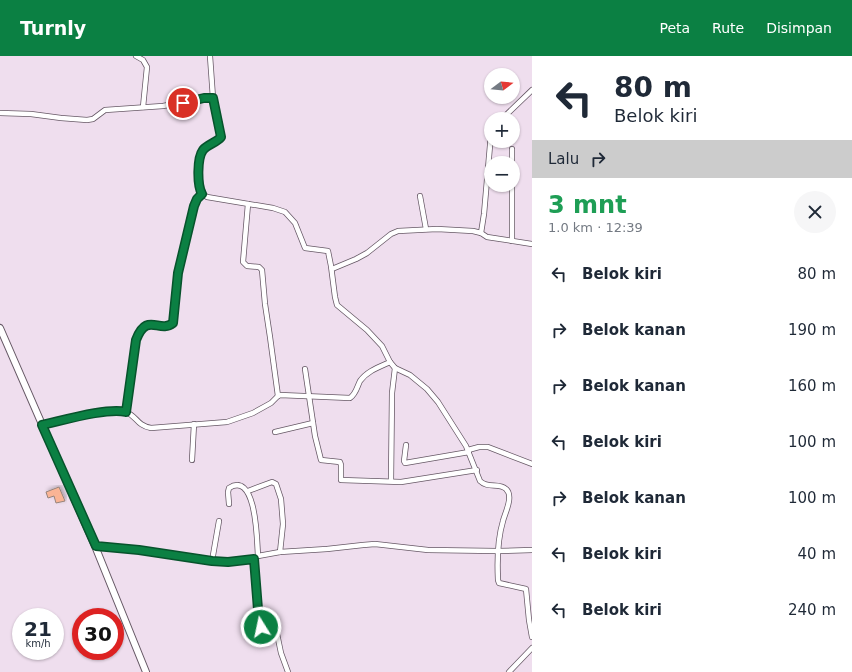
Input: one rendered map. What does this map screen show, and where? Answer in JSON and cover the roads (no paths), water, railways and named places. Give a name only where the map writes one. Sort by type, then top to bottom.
[{"type":"street","points":[[136,56],[143,60],[147,67],[143,107]]},
{"type":"street","points":[[210,56],[213,98],[221,137],[203,150],[198,176],[199,189],[202,194],[207,197],[273,208],[285,212],[295,223],[305,248],[328,252],[337,305],[367,330],[382,346],[390,362],[395,368],[410,375],[427,388],[448,417],[468,451],[477,470],[480,481],[483,484],[502,486],[506,488],[510,496],[502,523],[497,551],[498,582],[526,589],[532,637]]},
{"type":"street","points":[[510,112],[532,90]]},
{"type":"street","points":[[0,113],[31,114],[87,120],[93,119],[104,110],[169,105],[204,98],[213,98]]},
{"type":"street","points":[[480,233],[484,214],[490,148]]},
{"type":"street","points":[[512,149],[512,156]]},
{"type":"street","points":[[512,192],[512,241]]},
{"type":"street","points":[[126,412],[136,340],[141,329],[147,325],[168,326],[173,323],[178,273],[194,206],[197,199],[202,194]]},
{"type":"street","points":[[420,196],[426,229]]},
{"type":"street","points":[[42,425],[87,415],[119,411],[126,412],[134,416],[140,424],[151,428],[227,422],[253,413],[271,404],[278,396],[265,304],[262,270],[259,267],[247,266],[243,262],[248,204]]},
{"type":"street","points":[[332,269],[367,253],[391,234],[398,231],[452,229],[473,231],[487,237],[532,244]]},
{"type":"street","points":[[0,328],[96,546],[146,672]]},
{"type":"street","points":[[278,396],[350,398],[355,393],[362,378],[366,374],[376,367],[390,362]]},
{"type":"street","points":[[391,482],[392,393],[395,368]]},
{"type":"street","points":[[306,369],[315,436],[321,460],[340,462],[341,480],[401,482],[477,470]]},
{"type":"street","points":[[275,432],[313,423]]},
{"type":"street","points":[[192,460],[194,424]]},
{"type":"street","points":[[406,445],[404,461],[406,463],[468,451],[480,447],[488,447],[532,464]]},
{"type":"street","points":[[248,491],[272,482],[276,484],[281,499],[283,524],[280,552]]},
{"type":"street","points":[[229,504],[229,488],[232,486],[239,486],[244,487],[248,491],[254,514],[260,625],[261,627],[275,628],[280,653],[288,672]]},
{"type":"street","points":[[212,561],[219,521]]},
{"type":"street","points":[[96,546],[139,550],[228,562],[256,558],[280,552],[375,544],[428,550],[532,550]]},
{"type":"street","points":[[509,672],[532,648]]}]
